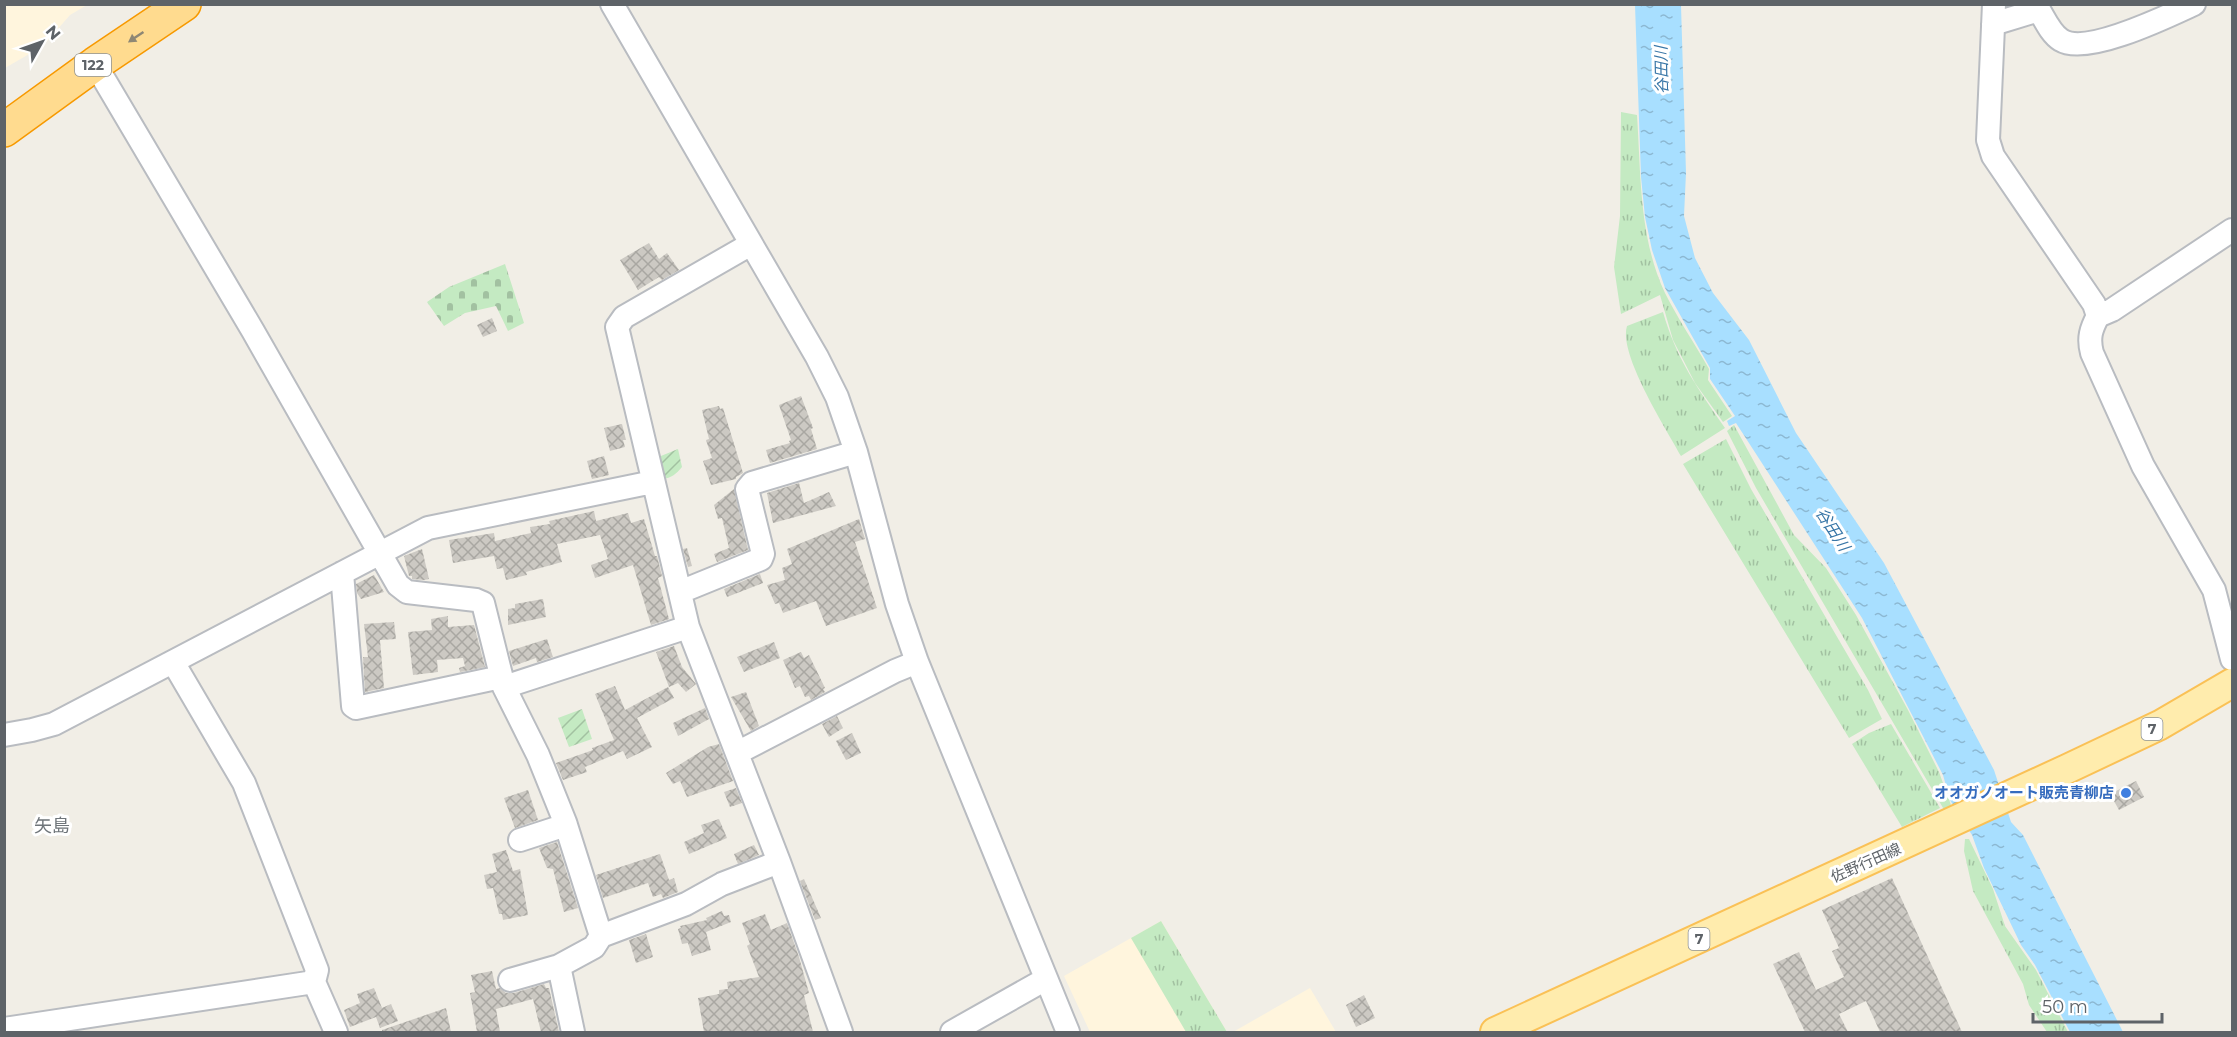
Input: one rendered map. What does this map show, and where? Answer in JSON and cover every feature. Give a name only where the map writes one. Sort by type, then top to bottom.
[{"type":"highway","name":"122","points":[[4,103],[146,4]]},
{"type":"highway","name":"122","points":[[4,129],[94,64],[184,4]]},
{"type":"main road","name":"佐野行田線","points":[[1494,1032],[1903,846],[2160,725],[2231,680]]},
{"type":"street","points":[[612,4],[828,377],[837,397],[897,603],[917,662],[1068,1032]]},
{"type":"street","points":[[2098,316],[2094,304],[1993,156],[1988,140],[1994,14],[2039,10],[2055,35],[2063,42],[2076,44],[2114,38],[2194,4]]},
{"type":"street","points":[[94,64],[253,331],[398,585],[407,592],[476,600],[483,603],[502,682],[538,755],[566,825],[602,936]]},
{"type":"street","points":[[2231,680],[2214,590],[2143,466],[2089,341],[2091,328],[2098,316],[2112,310],[2232,230]]},
{"type":"street","points":[[751,244],[624,317],[617,327],[688,627],[779,862],[841,1032]]},
{"type":"street","points":[[680,592],[761,559],[763,554],[747,489],[752,483],[855,453]]},
{"type":"street","points":[[4,735],[54,724],[428,528],[653,482]]},
{"type":"street","points":[[342,573],[353,706],[356,708],[502,682],[688,627]]},
{"type":"street","points":[[173,662],[244,783],[317,970],[314,982],[336,1032]]},
{"type":"street","points":[[737,753],[895,670],[917,662]]},
{"type":"street","points":[[520,840],[566,825]]},
{"type":"street","points":[[510,980],[559,966],[594,947],[602,936],[686,904],[722,884],[779,862]]},
{"type":"street","points":[[559,966],[573,1032]]},
{"type":"street","points":[[952,1032],[1046,979]]},
{"type":"street","points":[[4,1029],[314,982]]},
{"type":"shaded area","points":[[4,5],[87,5],[70,15],[43,46],[5,68]]},
{"type":"shaded area","points":[[1161,921],[1227,1032],[1090,1032],[1064,976]]},
{"type":"shaded area","points":[[1310,988],[1336,1032],[1233,1032]]},
{"type":"green space","points":[[1621,112],[1637,115],[1643,206],[1656,272],[1670,303],[1709,369],[1708,380],[1732,416],[1723,422],[1695,383],[1673,340],[1660,295],[1621,314],[1614,267],[1620,216]]},
{"type":"green space","points":[[505,264],[524,323],[508,331],[496,306],[465,313],[444,326],[427,302],[449,287]]},
{"type":"green space","points":[[1663,312],[1681,359],[1725,428],[1681,456],[1636,373],[1626,339],[1627,326]]},
{"type":"green space","points":[[1734,425],[1794,535],[1826,568],[1856,615],[1908,710],[1939,772],[1951,805],[1946,813],[1756,488],[1727,431]]},
{"type":"green space","points":[[1726,439],[1751,489],[1868,690],[1882,719],[1849,738],[1683,464]]},
{"type":"green space","points":[[678,449],[682,467],[674,475],[662,479],[656,458]]},
{"type":"green space","points":[[582,709],[592,739],[569,747],[558,718]]},
{"type":"green space","points":[[1891,724],[1940,808],[1902,827],[1852,744],[1869,733]]},
{"type":"green space","points":[[1965,839],[1969,839],[1993,889],[2005,926],[2036,970],[2068,1032],[2047,1032],[2029,1005],[2023,984],[1973,891],[1964,851]]},
{"type":"green space","points":[[1161,921],[1227,1032],[1186,1032],[1131,938]]},
{"type":"water","name":"谷田川","points":[[1635,5],[1681,5],[1686,173],[1684,216],[1695,258],[1713,293],[1749,340],[1796,433],[1884,563],[1994,770],[2011,822],[2023,835],[2123,1032],[2070,1032],[2035,965],[2021,945],[1984,868],[1972,835],[1950,800],[1943,775],[1862,618],[1736,423],[1729,426],[1727,421],[1735,416],[1710,379],[1710,368],[1665,288],[1652,250],[1645,217],[1641,177]]},
{"type":"building","points":[[649,243],[659,259],[667,253],[679,270],[662,280],[659,277],[638,290],[620,260]]},
{"type":"building","points":[[492,318],[497,331],[483,337],[477,325]]},
{"type":"building","points":[[801,396],[813,428],[811,429],[817,449],[770,463],[766,450],[790,443],[791,440],[779,405]]},
{"type":"building","points":[[719,406],[720,409],[723,408],[743,473],[736,479],[711,485],[703,461],[712,458],[706,440],[709,439],[702,410]]},
{"type":"building","points":[[622,424],[626,440],[623,440],[625,447],[610,451],[604,428]]},
{"type":"building","points":[[604,456],[609,475],[592,479],[587,461]]},
{"type":"building","points":[[799,483],[804,503],[829,492],[836,506],[773,523],[767,493]]},
{"type":"building","points":[[734,489],[748,550],[717,562],[714,554],[729,548],[722,518],[718,519],[714,505]]},
{"type":"building","points":[[594,511],[596,521],[628,513],[631,523],[644,519],[662,576],[658,578],[669,619],[651,625],[633,565],[595,578],[591,565],[608,559],[600,535],[557,544],[562,562],[506,580],[503,568],[497,569],[494,556],[453,563],[449,540],[494,533],[495,541],[531,533],[530,527],[550,524],[549,521]]},
{"type":"building","points":[[859,519],[865,539],[855,542],[877,608],[826,626],[816,601],[783,613],[779,603],[775,604],[767,585],[785,580],[782,568],[792,564],[787,549]]},
{"type":"building","points":[[687,548],[692,566],[688,567],[683,549]]},
{"type":"building","points":[[422,549],[429,579],[412,579],[412,576],[409,576],[404,556]]},
{"type":"building","points":[[760,574],[763,583],[727,597],[724,589]]},
{"type":"building","points":[[374,575],[384,592],[361,599],[357,593],[356,584]]},
{"type":"building","points":[[543,599],[546,617],[508,625],[508,609],[515,608],[515,604]]},
{"type":"building","points":[[448,616],[448,627],[474,625],[485,667],[460,672],[459,668],[465,666],[463,658],[437,660],[438,672],[413,675],[408,632],[432,630],[431,619]]},
{"type":"building","points":[[394,622],[396,639],[380,640],[384,688],[365,692],[363,657],[368,657],[364,624]]},
{"type":"building","points":[[547,639],[553,657],[537,662],[536,658],[513,666],[509,651]]},
{"type":"building","points":[[774,642],[780,658],[744,672],[737,657]]},
{"type":"building","points":[[674,646],[682,667],[696,684],[686,692],[678,683],[669,687],[656,652]]},
{"type":"building","points":[[801,652],[804,658],[809,655],[825,688],[823,689],[825,692],[811,700],[809,696],[805,697],[800,686],[795,688],[783,660]]},
{"type":"building","points":[[615,686],[625,710],[668,687],[674,698],[637,718],[652,747],[627,759],[623,751],[585,767],[587,772],[563,780],[556,763],[614,740],[595,694]]},
{"type":"building","points":[[746,692],[759,726],[751,731],[731,697]]},
{"type":"building","points":[[705,708],[709,719],[678,736],[673,723]]},
{"type":"building","points":[[837,716],[843,728],[829,737],[822,724]]},
{"type":"building","points":[[852,733],[861,753],[846,760],[836,741]]},
{"type":"building","points":[[719,744],[733,781],[687,797],[680,781],[673,784],[666,773],[708,747]]},
{"type":"building","points":[[2136,781],[2144,797],[2119,810],[2110,794]]},
{"type":"building","points":[[736,788],[742,803],[730,807],[724,792]]},
{"type":"building","points":[[528,790],[538,820],[515,828],[504,798]]},
{"type":"building","points":[[719,819],[727,838],[689,854],[684,842],[704,833],[701,825]]},
{"type":"building","points":[[557,842],[578,908],[564,912],[553,869],[547,868],[539,848]]},
{"type":"building","points":[[754,845],[759,855],[738,864],[734,854]]},
{"type":"building","points":[[506,850],[513,871],[520,869],[528,915],[503,920],[502,914],[499,914],[493,888],[487,889],[484,875],[497,872],[492,854]]},
{"type":"building","points":[[660,854],[669,880],[674,878],[678,892],[663,898],[661,894],[653,897],[648,883],[603,898],[596,875]]},
{"type":"building","points":[[1892,878],[1962,1032],[1880,1032],[1866,1001],[1839,1014],[1848,1032],[1805,1032],[1773,964],[1799,952],[1816,990],[1844,977],[1832,951],[1839,948],[1822,910]]},
{"type":"building","points":[[804,879],[821,918],[815,920],[800,881]]},
{"type":"building","points":[[722,911],[724,916],[729,915],[731,922],[706,932],[711,950],[692,956],[688,943],[682,944],[678,929],[681,928],[680,926],[707,920],[706,918]]},
{"type":"building","points":[[765,914],[771,930],[787,923],[809,993],[804,995],[813,1032],[704,1032],[698,998],[719,994],[719,990],[728,989],[727,982],[759,977],[747,946],[750,944],[742,923]]},
{"type":"building","points":[[646,934],[653,957],[636,963],[629,940]]},
{"type":"building","points":[[492,971],[496,989],[500,988],[506,993],[514,993],[544,984],[546,988],[549,988],[559,1032],[541,1032],[533,999],[496,1009],[500,1032],[477,1032],[470,993],[475,992],[471,975]]},
{"type":"building","points":[[374,988],[382,1008],[391,1004],[398,1021],[380,1028],[376,1017],[350,1027],[344,1010],[360,1003],[357,994]]},
{"type":"building","points":[[1364,995],[1375,1018],[1356,1027],[1346,1005]]},
{"type":"building","points":[[446,1008],[451,1032],[382,1032],[382,1030]]},
{"type":"place","name":"オオガノオート販売青柳店","points":[[2126,793]]},
{"type":"district","name":"矢島","points":[[52,826]]}]
